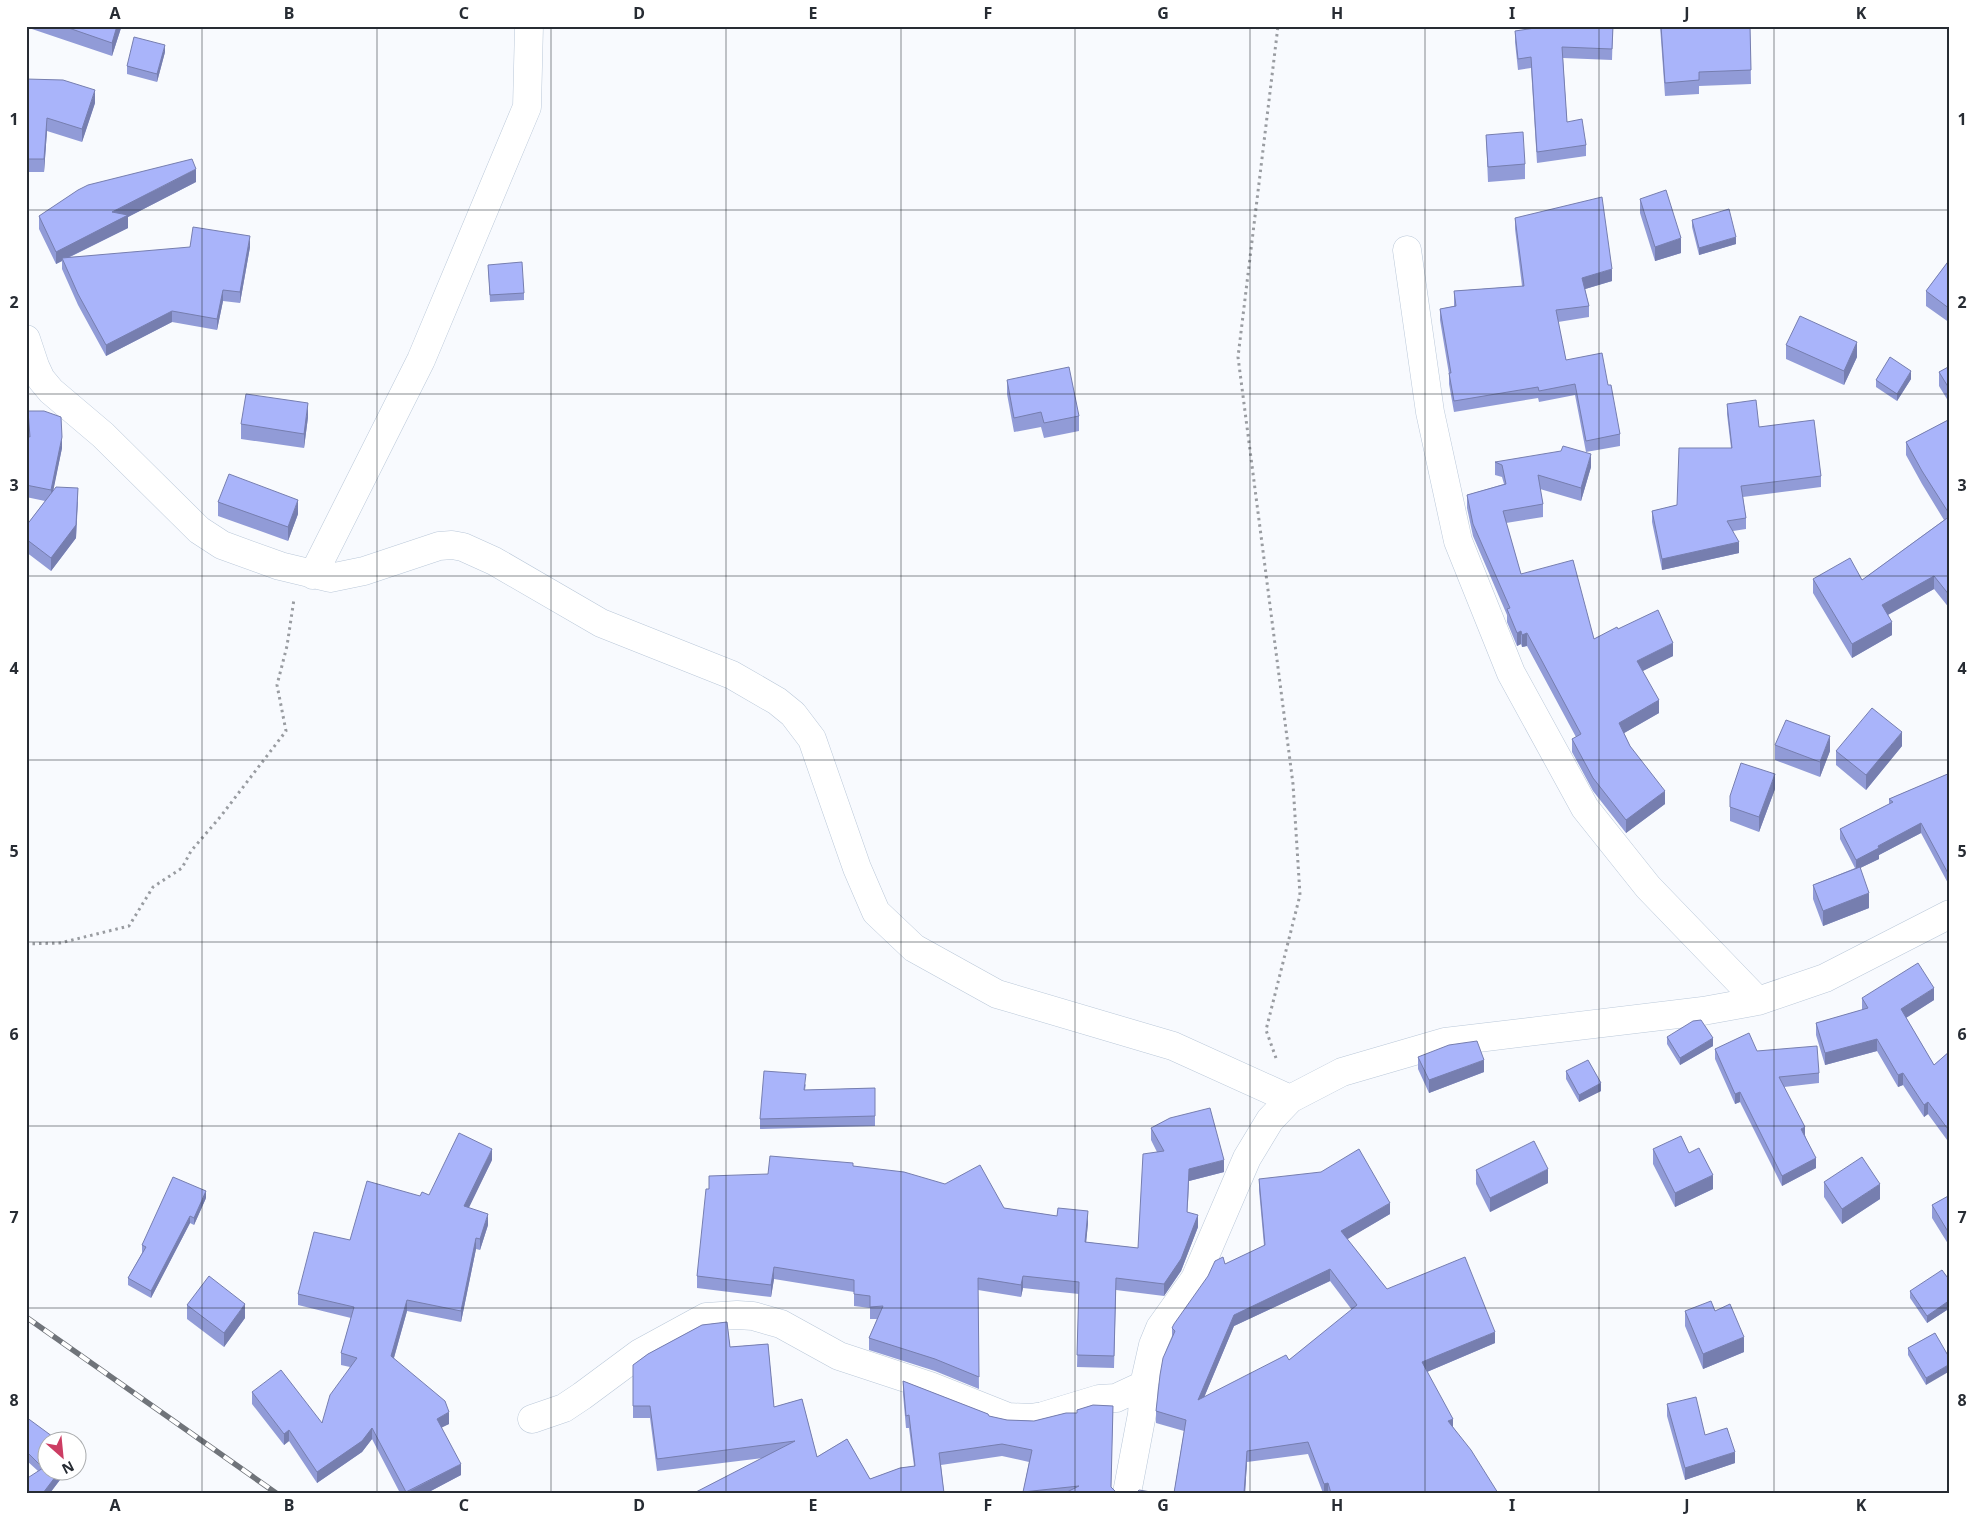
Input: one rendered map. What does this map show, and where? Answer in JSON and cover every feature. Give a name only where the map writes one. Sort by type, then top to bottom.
[{"type":"street","points":[[313,575],[421,360],[527,107],[529,26]]},
{"type":"street","points":[[1407,250],[1430,412],[1458,541],[1511,673],[1585,808],[1648,886],[1758,1001]]},
{"type":"street","points":[[26,338],[34,366],[41,380],[51,391],[103,435],[199,530],[222,546],[280,566],[330,578],[348,576],[439,546],[452,545],[463,547],[494,561],[601,623],[732,675],[777,701],[792,714],[812,739],[857,868],[876,912],[914,948],[997,994],[1173,1046],[1290,1099]]},
{"type":"street","points":[[1128,1493],[1142,1414],[1144,1384],[1153,1346],[1160,1328],[1195,1279],[1247,1158],[1270,1120],[1290,1099],[1342,1072],[1444,1042],[1703,1011],[1758,1001],[1825,978],[1950,914]]},
{"type":"street","points":[[532,1419],[564,1408],[640,1353],[706,1317],[737,1315],[753,1316],[781,1324],[839,1356],[930,1386],[1008,1417],[1031,1418],[1043,1416],[1099,1399],[1116,1398],[1144,1384]]},
{"type":"path","points":[[1278,26],[1238,357],[1293,784],[1300,895],[1266,1030],[1290,1099]]},
{"type":"path","points":[[26,944],[60,943],[128,926],[153,887],[182,868],[191,851],[221,816],[286,731],[277,685],[287,646],[295,590],[313,575]]},
{"type":"building","points":[[63,26],[117,26],[112,43]]},
{"type":"building","points":[[1535,26],[1613,26],[1612,49],[1562,47],[1567,122],[1582,119],[1586,145],[1537,152],[1531,57],[1518,59],[1515,31],[1535,28]]},
{"type":"building","points":[[1661,26],[1750,26],[1751,70],[1699,72],[1699,80],[1665,83]]},
{"type":"building","points":[[134,37],[165,45],[157,74],[127,66]]},
{"type":"building","points":[[26,79],[63,80],[95,90],[82,129],[47,118],[44,159],[26,159]]},
{"type":"building","points":[[1523,132],[1525,164],[1488,167],[1486,135]]},
{"type":"building","points":[[192,159],[196,169],[112,212],[128,215],[56,252],[39,216],[88,185]]},
{"type":"building","points":[[1666,190],[1681,238],[1655,247],[1640,199]]},
{"type":"building","points":[[1602,197],[1612,269],[1582,278],[1589,306],[1556,310],[1566,360],[1602,353],[1608,385],[1611,385],[1620,434],[1586,441],[1575,384],[1539,391],[1538,387],[1454,401],[1440,309],[1456,306],[1454,291],[1524,286],[1515,218]]},
{"type":"building","points":[[1729,209],[1736,237],[1699,248],[1692,220]]},
{"type":"building","points":[[193,227],[250,236],[240,292],[223,290],[217,319],[172,311],[106,345],[78,294],[62,258],[190,247]]},
{"type":"building","points":[[1950,259],[1950,309],[1926,291]]},
{"type":"building","points":[[522,262],[524,293],[490,295],[488,265]]},
{"type":"building","points":[[1800,316],[1857,342],[1844,371],[1786,345]]},
{"type":"building","points":[[1890,357],[1911,371],[1897,394],[1876,380]]},
{"type":"building","points":[[1950,366],[1950,390],[1939,372]]},
{"type":"building","points":[[1069,367],[1079,416],[1044,423],[1041,412],[1014,418],[1007,380]]},
{"type":"building","points":[[246,394],[308,403],[304,434],[241,424]]},
{"type":"building","points":[[1756,400],[1759,427],[1814,420],[1821,476],[1741,486],[1746,518],[1727,521],[1739,542],[1662,559],[1652,511],[1677,505],[1679,448],[1732,448],[1727,404]]},
{"type":"building","points":[[28,411],[44,411],[61,417],[62,437],[51,490],[26,485],[26,436],[30,437]]},
{"type":"building","points":[[1950,419],[1950,515],[1906,442]]},
{"type":"building","points":[[1563,446],[1591,454],[1581,488],[1538,475],[1543,504],[1503,511],[1521,574],[1573,560],[1594,639],[1658,610],[1673,643],[1637,661],[1659,700],[1619,723],[1630,746],[1665,791],[1626,820],[1593,778],[1572,739],[1581,734],[1527,633],[1522,635],[1521,631],[1517,633],[1507,609],[1510,608],[1473,524],[1467,495],[1506,484],[1502,465],[1495,462],[1561,451]]},
{"type":"building","points":[[229,474],[298,500],[288,527],[218,502]]},
{"type":"building","points":[[56,487],[78,488],[76,525],[51,558],[26,539],[26,526]]},
{"type":"building","points":[[1950,516],[1950,596],[1934,576],[1882,605],[1892,622],[1852,644],[1813,579],[1850,558],[1862,580]]},
{"type":"building","points":[[1872,708],[1902,732],[1866,775],[1836,751]]},
{"type":"building","points":[[1786,720],[1830,736],[1820,762],[1775,745]]},
{"type":"building","points":[[1741,763],[1775,774],[1759,817],[1730,807],[1730,796]]},
{"type":"building","points":[[1950,773],[1950,877],[1921,823],[1856,860],[1840,829],[1893,802],[1889,799]]},
{"type":"building","points":[[1860,867],[1869,893],[1823,911],[1813,885]]},
{"type":"building","points":[[1918,963],[1934,988],[1901,1009],[1934,1065],[1950,1051],[1950,1132],[1928,1102],[1924,1105],[1903,1073],[1898,1075],[1877,1039],[1825,1053],[1816,1023],[1868,1008],[1862,998]]},
{"type":"building","points":[[1701,1020],[1713,1038],[1680,1058],[1667,1037],[1693,1021]]},
{"type":"building","points":[[1749,1033],[1757,1051],[1817,1046],[1819,1073],[1779,1077],[1805,1127],[1801,1129],[1816,1158],[1782,1176],[1740,1092],[1735,1094],[1715,1049]]},
{"type":"building","points":[[1477,1041],[1484,1060],[1429,1080],[1418,1057],[1449,1045]]},
{"type":"building","points":[[1588,1060],[1601,1083],[1579,1095],[1566,1071]]},
{"type":"building","points":[[764,1071],[806,1074],[804,1090],[875,1088],[875,1116],[760,1119]]},
{"type":"building","points":[[1210,1108],[1224,1160],[1189,1169],[1187,1212],[1198,1215],[1181,1259],[1164,1284],[1116,1278],[1114,1356],[1077,1355],[1079,1282],[1023,1276],[1021,1285],[978,1278],[979,1377],[935,1359],[869,1338],[883,1306],[870,1307],[870,1296],[854,1294],[854,1280],[774,1267],[771,1285],[697,1276],[706,1189],[709,1189],[709,1176],[768,1174],[770,1156],[853,1163],[853,1166],[904,1172],[945,1184],[980,1165],[1004,1208],[1057,1216],[1058,1208],[1088,1211],[1085,1242],[1138,1248],[1143,1154],[1164,1151],[1151,1128],[1170,1118]]},
{"type":"building","points":[[459,1133],[492,1149],[464,1206],[488,1214],[480,1239],[476,1238],[461,1311],[407,1300],[391,1356],[445,1401],[449,1412],[437,1419],[461,1464],[406,1492],[372,1428],[362,1441],[317,1472],[289,1430],[284,1434],[252,1392],[281,1370],[322,1423],[330,1395],[357,1358],[341,1353],[354,1307],[298,1294],[314,1232],[350,1240],[367,1181],[420,1196],[422,1192],[429,1195]]},
{"type":"building","points":[[1681,1136],[1689,1153],[1699,1148],[1713,1175],[1675,1193],[1653,1149]]},
{"type":"building","points":[[1534,1141],[1548,1169],[1490,1198],[1476,1170]]},
{"type":"building","points":[[1359,1149],[1390,1203],[1341,1231],[1387,1289],[1465,1257],[1495,1332],[1422,1362],[1453,1419],[1448,1421],[1471,1450],[1498,1493],[1331,1493],[1328,1483],[1324,1484],[1308,1442],[1247,1451],[1244,1493],[1174,1493],[1186,1420],[1156,1411],[1163,1358],[1175,1331],[1172,1328],[1208,1276],[1215,1261],[1223,1257],[1225,1264],[1265,1245],[1259,1179],[1321,1172]],"holes":[[[1330,1269],[1357,1305],[1289,1360],[1286,1355],[1198,1400],[1234,1315]]]},
{"type":"building","points":[[1862,1157],[1880,1184],[1842,1209],[1824,1182]]},
{"type":"building","points":[[173,1177],[206,1191],[194,1218],[190,1216],[151,1291],[128,1278],[146,1247],[142,1245]]},
{"type":"building","points":[[1950,1195],[1950,1235],[1932,1205]]},
{"type":"building","points":[[1942,1270],[1950,1281],[1950,1300],[1927,1316],[1910,1291]]},
{"type":"building","points":[[209,1276],[245,1304],[224,1333],[187,1305]]},
{"type":"building","points":[[1711,1301],[1715,1311],[1730,1304],[1744,1337],[1703,1354],[1685,1311]]},
{"type":"building","points":[[727,1322],[730,1347],[768,1344],[774,1407],[802,1399],[817,1457],[847,1439],[870,1479],[900,1468],[915,1466],[909,1415],[906,1416],[903,1381],[989,1416],[1007,1420],[1034,1421],[1066,1413],[1077,1413],[1077,1410],[1093,1405],[1113,1406],[1111,1487],[1117,1493],[1065,1493],[1079,1486],[1023,1492],[1032,1450],[1002,1444],[939,1453],[944,1493],[694,1493],[795,1441],[657,1459],[650,1406],[633,1406],[633,1365],[648,1354],[702,1325]]},
{"type":"building","points":[[1935,1333],[1950,1359],[1950,1364],[1926,1378],[1908,1348]]},
{"type":"building","points":[[1696,1397],[1705,1435],[1727,1428],[1735,1452],[1685,1468],[1667,1404]]},
{"type":"building","points":[[26,1417],[46,1432],[38,1432],[38,1463],[26,1451]]},
{"type":"building","points":[[38,1471],[38,1482],[51,1482],[43,1493],[26,1493],[26,1479]]},
{"type":"building","points":[[1139,1490],[1157,1493],[1136,1493]]},
{"type":"railway","points":[[26,1317],[276,1493]]}]
